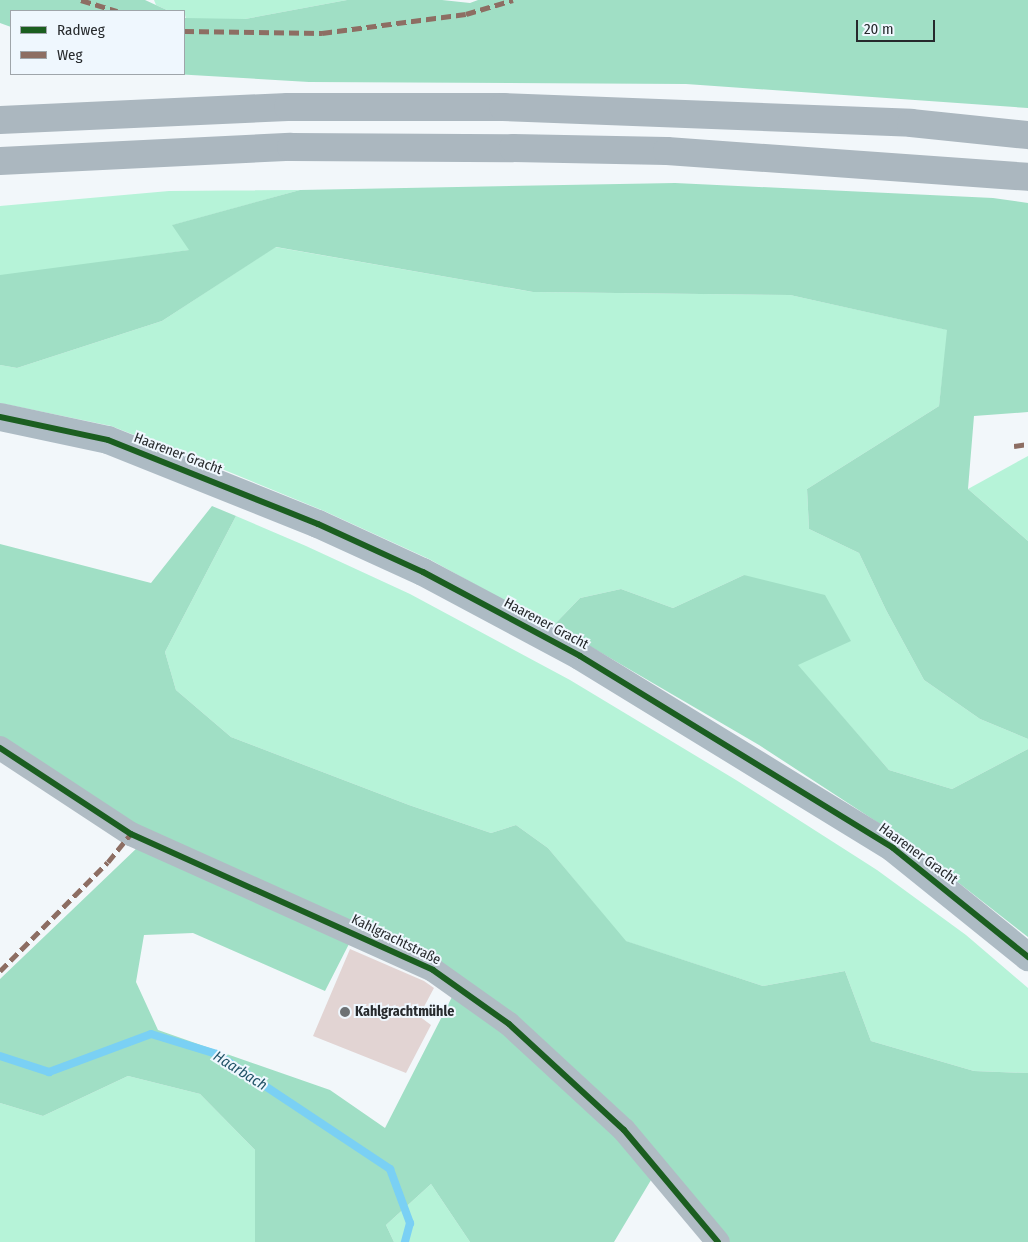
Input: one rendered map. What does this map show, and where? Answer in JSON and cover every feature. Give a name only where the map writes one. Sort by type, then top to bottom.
[{"type":"highway","points":[[0,120],[288,107],[503,107],[911,123],[1028,135]]},
{"type":"highway","points":[[0,161],[291,147],[522,148],[667,151],[1028,177]]},
{"type":"main road","name":"Haarener Gracht","points":[[0,417],[108,440],[309,521],[423,572],[580,656],[893,848],[1028,957]]},
{"type":"street","name":"Kahlgrachtstraße","points":[[0,748],[131,834],[433,970],[509,1024],[624,1130],[718,1242]]},
{"type":"green space","points":[[0,0],[145,0],[167,10],[10,10],[10,27],[0,23]]},
{"type":"green space","points":[[154,0],[347,0],[245,19],[186,19],[185,10],[167,10],[156,5]]},
{"type":"green space","points":[[347,0],[442,0],[470,3],[478,0],[1028,0],[1028,108],[686,84],[309,82],[185,75],[185,18],[245,19]]},
{"type":"green space","points":[[675,183],[993,198],[1028,203],[1028,412],[974,416],[968,489],[1028,541],[1028,739],[980,719],[924,680],[886,610],[859,553],[809,529],[807,489],[939,406],[947,330],[790,295],[533,292],[276,247],[162,321],[17,368],[0,365],[0,275],[189,250],[172,225],[300,190]]},
{"type":"green space","points":[[300,190],[173,225],[190,250],[0,275],[0,206],[169,191]]},
{"type":"green space","points":[[275,247],[533,292],[790,295],[948,330],[939,406],[807,489],[809,529],[859,553],[886,610],[924,680],[980,719],[1028,739],[1028,749],[952,789],[889,770],[797,665],[744,575],[673,608],[621,589],[580,598],[552,627],[429,559],[324,511],[222,469],[111,426],[0,403],[0,365],[17,368],[162,321]]},
{"type":"green space","points":[[1028,456],[1028,541],[968,489]]},
{"type":"green space","points":[[212,506],[236,516],[165,652],[176,690],[231,737],[409,805],[491,833],[516,825],[548,848],[626,941],[763,986],[845,971],[871,1041],[974,1071],[1028,1073],[1028,1242],[729,1242],[513,1018],[138,827],[0,738],[0,544],[151,583]]},
{"type":"green space","points":[[236,516],[410,594],[570,680],[736,780],[877,870],[966,935],[1028,988],[1028,1073],[974,1071],[871,1041],[845,971],[763,986],[625,941],[548,848],[516,825],[491,833],[409,805],[231,737],[176,690],[165,652]]},
{"type":"green space","points":[[744,575],[825,595],[851,641],[798,665],[889,770],[952,789],[1028,749],[1028,937],[900,837],[759,745],[586,644],[552,627],[580,598],[621,589],[673,608]]},
{"type":"green space","points":[[139,846],[351,940],[325,991],[193,933],[144,935],[136,982],[158,1030],[330,1090],[385,1128],[454,993],[505,1030],[654,1175],[614,1242],[470,1242],[431,1184],[386,1225],[394,1242],[255,1242],[255,1150],[200,1094],[128,1076],[43,1116],[0,1103],[0,979]]},
{"type":"green space","points":[[128,1076],[200,1094],[255,1150],[255,1242],[0,1242],[0,1103],[43,1116]]},
{"type":"green space","points":[[431,1184],[470,1242],[394,1242],[386,1225]]},
{"type":"building","name":"Kahlgrachtmühle","points":[[350,949],[424,981],[434,988],[419,1016],[431,1025],[406,1073],[313,1036]]},
{"type":"waterway","name":"Haarbach","points":[[0,1056],[49,1072],[151,1034],[217,1054],[390,1169],[410,1223],[405,1242]]},
{"type":"marked path","points":[[81,0],[114,10]]},
{"type":"marked path","points":[[185,31],[322,33],[466,14],[513,0]]},
{"type":"marked path","points":[[1014,446],[1028,444]]},
{"type":"marked path","points":[[0,971],[108,862],[131,834]]},
{"type":"cycle path","points":[[0,417],[108,440],[318,524],[423,572],[580,656],[893,848],[1028,957]]},
{"type":"cycle path","points":[[0,748],[131,834],[433,970],[509,1024],[624,1130],[718,1242]]},
{"type":"place","name":"Kahlgrachtmühle","points":[[345,1012]]}]
